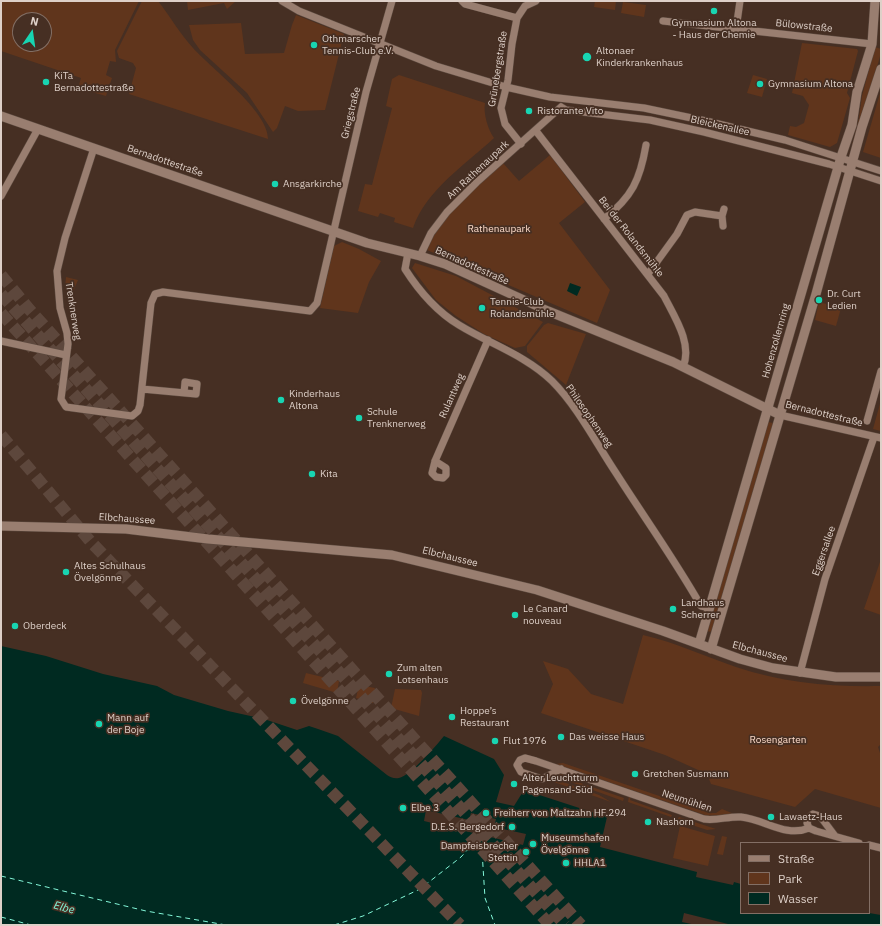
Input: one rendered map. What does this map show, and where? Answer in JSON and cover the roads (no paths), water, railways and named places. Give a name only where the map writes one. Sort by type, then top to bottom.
[{"type":"main road","name":"Hohenzollernring","points":[[699,644],[838,167],[852,125],[857,92],[876,44],[875,1]]},
{"type":"main road","points":[[711,649],[881,69]]},
{"type":"main road","name":"Bernadottestraße","points":[[1,116],[367,243],[420,256],[445,264],[535,306],[683,367],[780,414]]},
{"type":"main road","name":"Elbchaussee","points":[[1,526],[126,529],[208,539],[392,555],[520,585],[644,624],[750,662],[800,674],[836,677],[881,677]]},
{"type":"street","name":"Bleickenallee","points":[[282,1],[299,11],[436,66],[506,87],[560,98],[644,108],[706,121],[754,132],[841,157],[881,171]]},
{"type":"street","name":"Griegstraße","points":[[334,231],[339,203],[366,92],[392,1]]},
{"type":"street","points":[[462,1],[465,4],[517,18],[525,6],[536,1]]},
{"type":"street","points":[[736,29],[740,1]]},
{"type":"street","name":"Grünebergstraße","points":[[517,18],[501,114],[508,128],[521,144]]},
{"type":"street","name":"Bülowstraße","points":[[663,21],[876,44]]},
{"type":"street","points":[[560,98],[561,107]]},
{"type":"street","name":"Bleickenallee","points":[[561,107],[571,111],[650,120],[704,132],[838,167],[881,181]]},
{"type":"street","name":"Am Rathenaupark","points":[[420,256],[431,233],[447,212],[561,107]]},
{"type":"street","points":[[1,196],[38,129]]},
{"type":"street","name":"Bei der Rolandsmühle","points":[[536,131],[664,296],[677,322],[686,348],[686,360],[683,367]]},
{"type":"street","points":[[604,219],[626,199],[637,183],[643,166],[646,145]]},
{"type":"street","name":"Trenknerweg","points":[[94,148],[65,238],[57,271],[60,308],[68,338],[61,397],[66,406],[132,416],[138,411],[142,389],[151,303],[155,294],[163,292],[310,310],[316,303],[334,231]]},
{"type":"street","points":[[723,226],[722,216],[724,209]]},
{"type":"street","points":[[648,274],[677,234],[688,215],[695,212],[722,216]]},
{"type":"street","name":"Philosophenweg","points":[[408,253],[405,269],[415,285],[434,306],[459,325],[515,354],[551,380],[558,388],[584,424],[701,606],[710,608]]},
{"type":"street","name":"Rulantweg","points":[[435,461],[488,340]]},
{"type":"street","points":[[1,341],[66,355]]},
{"type":"street","points":[[867,421],[881,371]]},
{"type":"street","points":[[142,389],[184,393]]},
{"type":"street","name":"Bernadottestraße","points":[[780,414],[878,438]]},
{"type":"street","name":"Eggersallee","points":[[800,674],[825,578],[878,438]]},
{"type":"street","name":"Neumühlen","points":[[561,769],[542,779],[521,772],[517,765],[520,760],[525,758],[561,769],[704,819],[712,820],[739,817],[788,831],[800,831],[809,828],[856,842]]},
{"type":"street","points":[[809,828],[807,821],[809,816],[818,814],[835,836]]},
{"type":"street","points":[[870,846],[881,848]]},
{"type":"water","points":[[570,283],[581,287],[577,296],[567,291]]},
{"type":"water","name":"Elbe","points":[[1,646],[46,656],[103,674],[157,686],[174,695],[228,711],[264,719],[297,730],[309,726],[318,729],[338,736],[387,775],[394,778],[399,778],[410,772],[423,760],[444,736],[494,759],[504,775],[496,802],[514,806],[524,790],[607,817],[600,847],[697,872],[696,877],[733,885],[734,882],[740,884],[740,914],[870,913],[881,915],[881,925],[1,925]]},
{"type":"tunnel","points":[[1,275],[29,309],[581,925]]},
{"type":"tunnel","points":[[1,294],[565,925]]},
{"type":"tunnel","points":[[1,313],[550,925]]},
{"type":"tunnel","points":[[1,435],[90,541],[460,925]]},
{"type":"place","name":"Gymnasium Altona - Haus der Chemie","points":[[714,11]]},
{"type":"place","name":"Othmarscher Tennis-Club e.V.","points":[[314,45]]},
{"type":"place","name":"Altonaer Kinderkrankenhaus","points":[[587,57]]},
{"type":"place","name":"KiTa Bernadottestraße","points":[[46,82]]},
{"type":"place","name":"Gymnasium Altona","points":[[760,84]]},
{"type":"place","name":"Ristorante Vito","points":[[529,111]]},
{"type":"place","name":"Ansgarkirche","points":[[275,184]]},
{"type":"place","name":"Dr. Curt Ledien","points":[[819,300]]},
{"type":"place","name":"Tennis-Club Rolandsmühle","points":[[482,308]]},
{"type":"place","name":"Kinderhaus Altona","points":[[281,400]]},
{"type":"place","name":"Schule Trenknerweg","points":[[359,418]]},
{"type":"place","name":"Kita","points":[[312,474]]},
{"type":"place","name":"Altes Schulhaus Övelgönne","points":[[66,572]]},
{"type":"place","name":"Landhaus Scherrer","points":[[673,609]]},
{"type":"place","name":"Le Canard nouveau","points":[[515,615]]},
{"type":"place","name":"Oberdeck","points":[[15,626]]},
{"type":"place","name":"Zum alten Lotsenhaus","points":[[389,674]]},
{"type":"place","name":"Övelgönne","points":[[293,701]]},
{"type":"place","name":"Hoppe’s Restaurant","points":[[452,717]]},
{"type":"place","name":"Mann auf der Boje","points":[[99,724]]},
{"type":"place","name":"Das weisse Haus","points":[[561,737]]},
{"type":"place","name":"Flut 1976","points":[[495,741]]},
{"type":"place","name":"Gretchen Susmann","points":[[635,774]]},
{"type":"place","name":"Alter Leuchtturm Pagensand-Süd","points":[[514,784]]},
{"type":"place","name":"Elbe 3","points":[[403,808]]},
{"type":"place","name":"Freiherr von Maltzahn HF.294","points":[[486,813]]},
{"type":"place","name":"Lawaetz-Haus","points":[[771,817]]},
{"type":"place","name":"Nashorn","points":[[648,822]]},
{"type":"place","name":"D.E.S. Bergedorf","points":[[512,827]]},
{"type":"place","name":"Museumshafen Övelgönne","points":[[533,844]]},
{"type":"place","name":"Dampfeisbrecher Stettin","points":[[526,852]]},
{"type":"place","name":"HHLA1","points":[[566,863]]},
{"type":"park label","name":"Rathenaupark","points":[[499,229]]},
{"type":"park label","name":"Rosengarten","points":[[778,740]]}]
